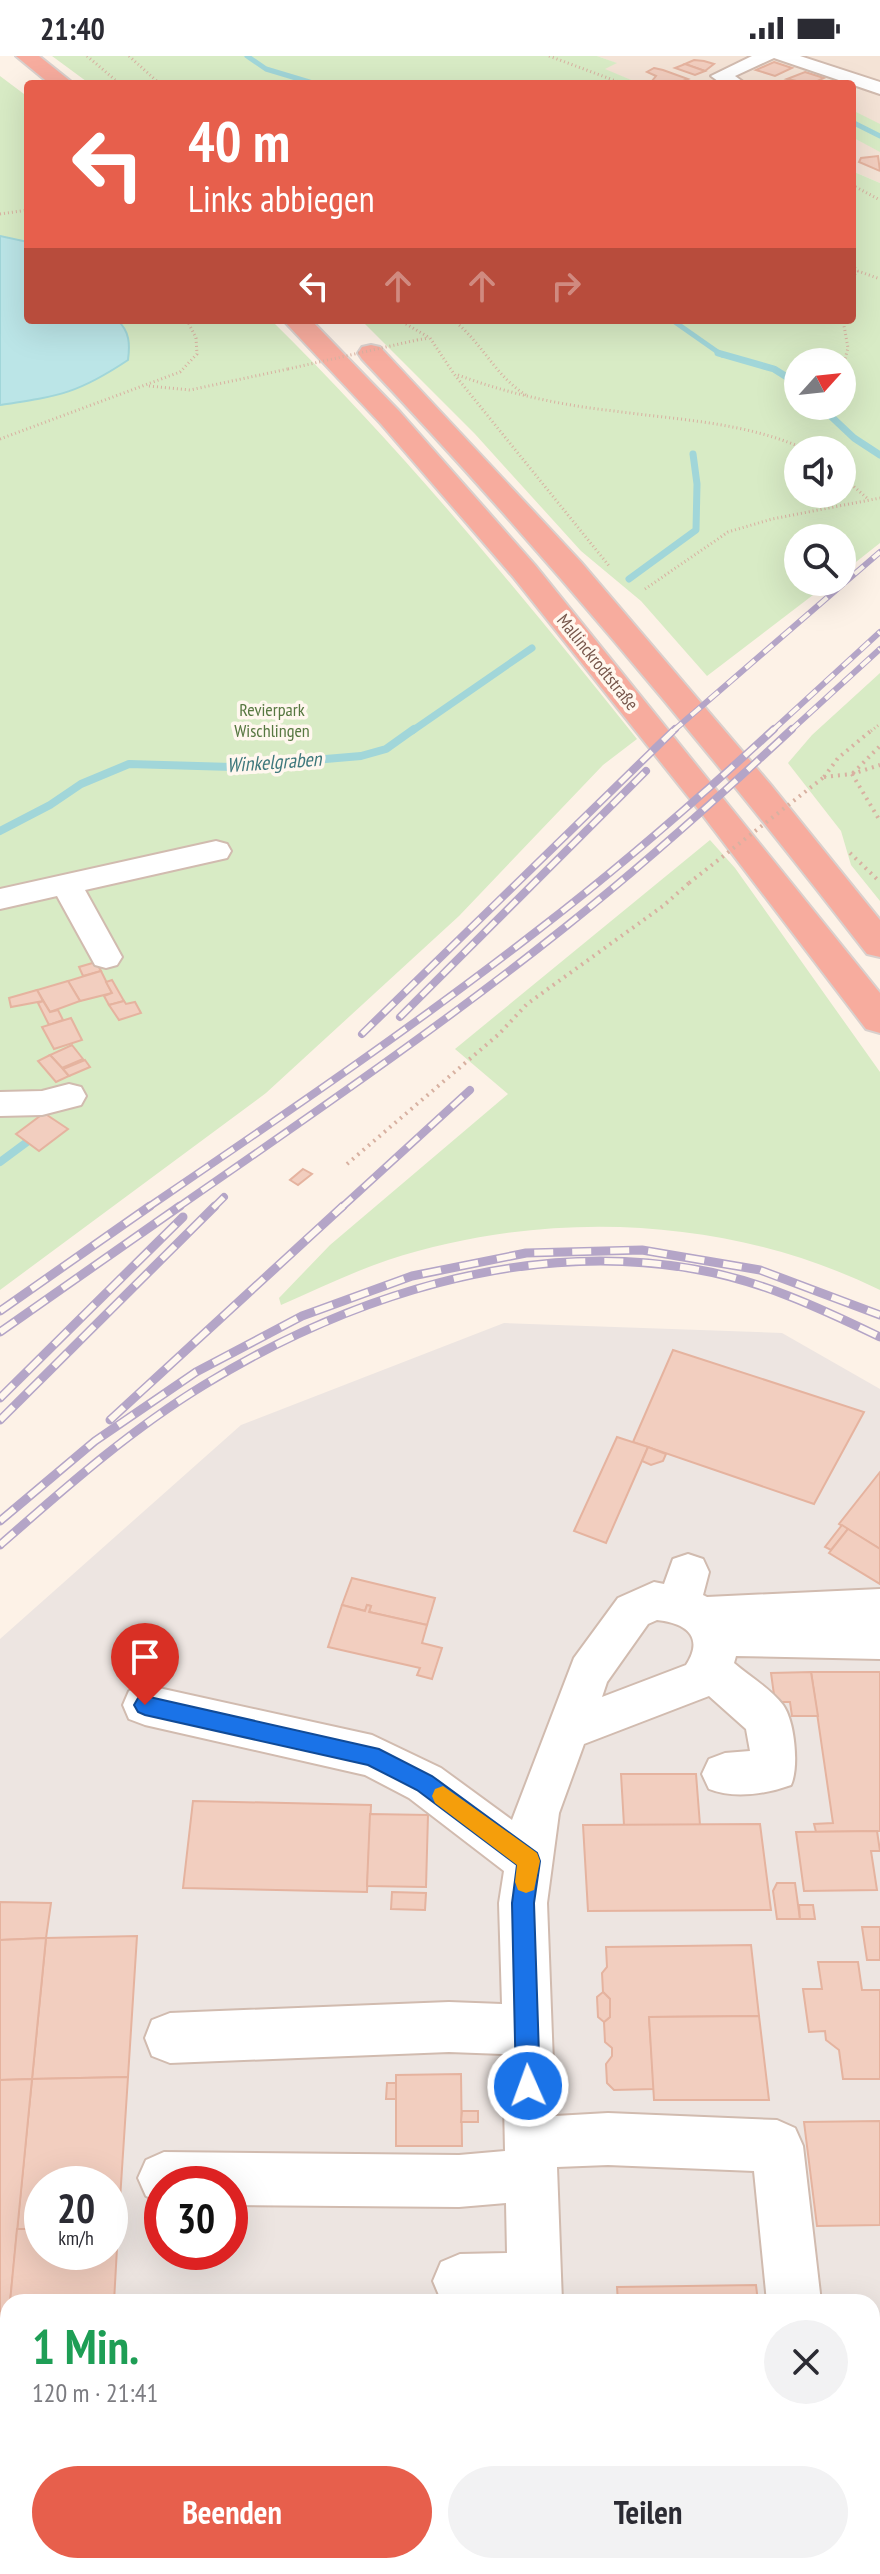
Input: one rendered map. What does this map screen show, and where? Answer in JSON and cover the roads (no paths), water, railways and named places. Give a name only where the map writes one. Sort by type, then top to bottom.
[{"type":"highway","points":[[18,63],[54,80]]},
{"type":"highway","name":"Mallinckrodtstraße","points":[[300,324],[412,441],[512,555],[694,779],[880,1020]]},
{"type":"highway","name":"Mallinckrodtstraße","points":[[340,324],[437,421],[550,544],[880,945]]},
{"type":"street","points":[[728,80],[767,56]]},
{"type":"street","points":[[782,56],[856,80]]},
{"type":"street","points":[[856,80],[880,88]]},
{"type":"street","points":[[0,899],[216,851]]},
{"type":"street","points":[[66,883],[106,957]]},
{"type":"street","points":[[0,1104],[42,1103],[69,1096]]},
{"type":"street","points":[[460,2281],[535,2291],[523,1903],[536,1813],[589,1672],[633,1611],[654,1601],[699,1620],[880,1640]]},
{"type":"street","points":[[699,1620],[880,1608]]},
{"type":"street","points":[[568,1730],[701,1679],[699,1620]]},
{"type":"street","points":[[699,1620],[767,1719],[775,1770],[725,1774]]},
{"type":"street","points":[[145,1705],[372,1756],[425,1783],[529,1861]]},
{"type":"street","points":[[170,2038],[449,2027],[527,2030]]},
{"type":"street","points":[[248,2179],[459,2181],[608,2139],[777,2146],[793,2294]]},
{"type":"water","points":[[0,236],[24,241],[24,324],[120,324],[128,338],[129,349],[128,360],[81,387],[0,405]]},
{"type":"waterway","points":[[247,56],[266,69],[303,80]]},
{"type":"waterway","name":"Winkelgraben","points":[[856,124],[880,136]]},
{"type":"waterway","points":[[678,324],[720,354]]},
{"type":"waterway","points":[[720,354],[774,369],[784,375]]},
{"type":"waterway","points":[[835,420],[854,438],[880,455]]},
{"type":"waterway","name":"Winkelgraben","points":[[629,579],[696,530],[697,484],[693,454]]},
{"type":"waterway","name":"Winkelgraben","points":[[412,731],[532,648]]},
{"type":"waterway","name":"Winkelgraben","points":[[0,831],[50,805],[81,784],[129,764],[232,767],[361,756],[386,749],[414,729]]},
{"type":"waterway","points":[[0,1162],[27,1142]]},
{"type":"railway","points":[[673,731],[880,552]]},
{"type":"railway","points":[[772,731],[880,632]]},
{"type":"railway","points":[[790,731],[880,649]]},
{"type":"railway","points":[[362,1034],[675,729]]},
{"type":"railway","points":[[147,1208],[345,1072],[569,906],[688,807],[774,729]]},
{"type":"railway","points":[[177,1208],[373,1071],[517,965],[651,856],[792,729]]},
{"type":"railway","points":[[400,1017],[646,771]]},
{"type":"railway","points":[[341,1208],[470,1090]]},
{"type":"railway","points":[[215,1206],[224,1197]]},
{"type":"railway","points":[[0,1311],[150,1206]]},
{"type":"railway","points":[[0,1332],[180,1206]]},
{"type":"railway","points":[[0,1420],[215,1206]]},
{"type":"railway","points":[[110,1420],[343,1206]]},
{"type":"railway","points":[[0,1398],[183,1217]]},
{"type":"railway","points":[[0,1521],[95,1441],[196,1372],[302,1316],[412,1276],[526,1253],[642,1250],[760,1270],[880,1315]]},
{"type":"railway","points":[[0,1545],[124,1440],[204,1385],[317,1326],[377,1302],[439,1283],[502,1269],[566,1262],[630,1262],[694,1269],[766,1288],[880,1337]]},
{"type":"park label","name":"Revierpark Wischlingen","points":[[272,719]]}]
